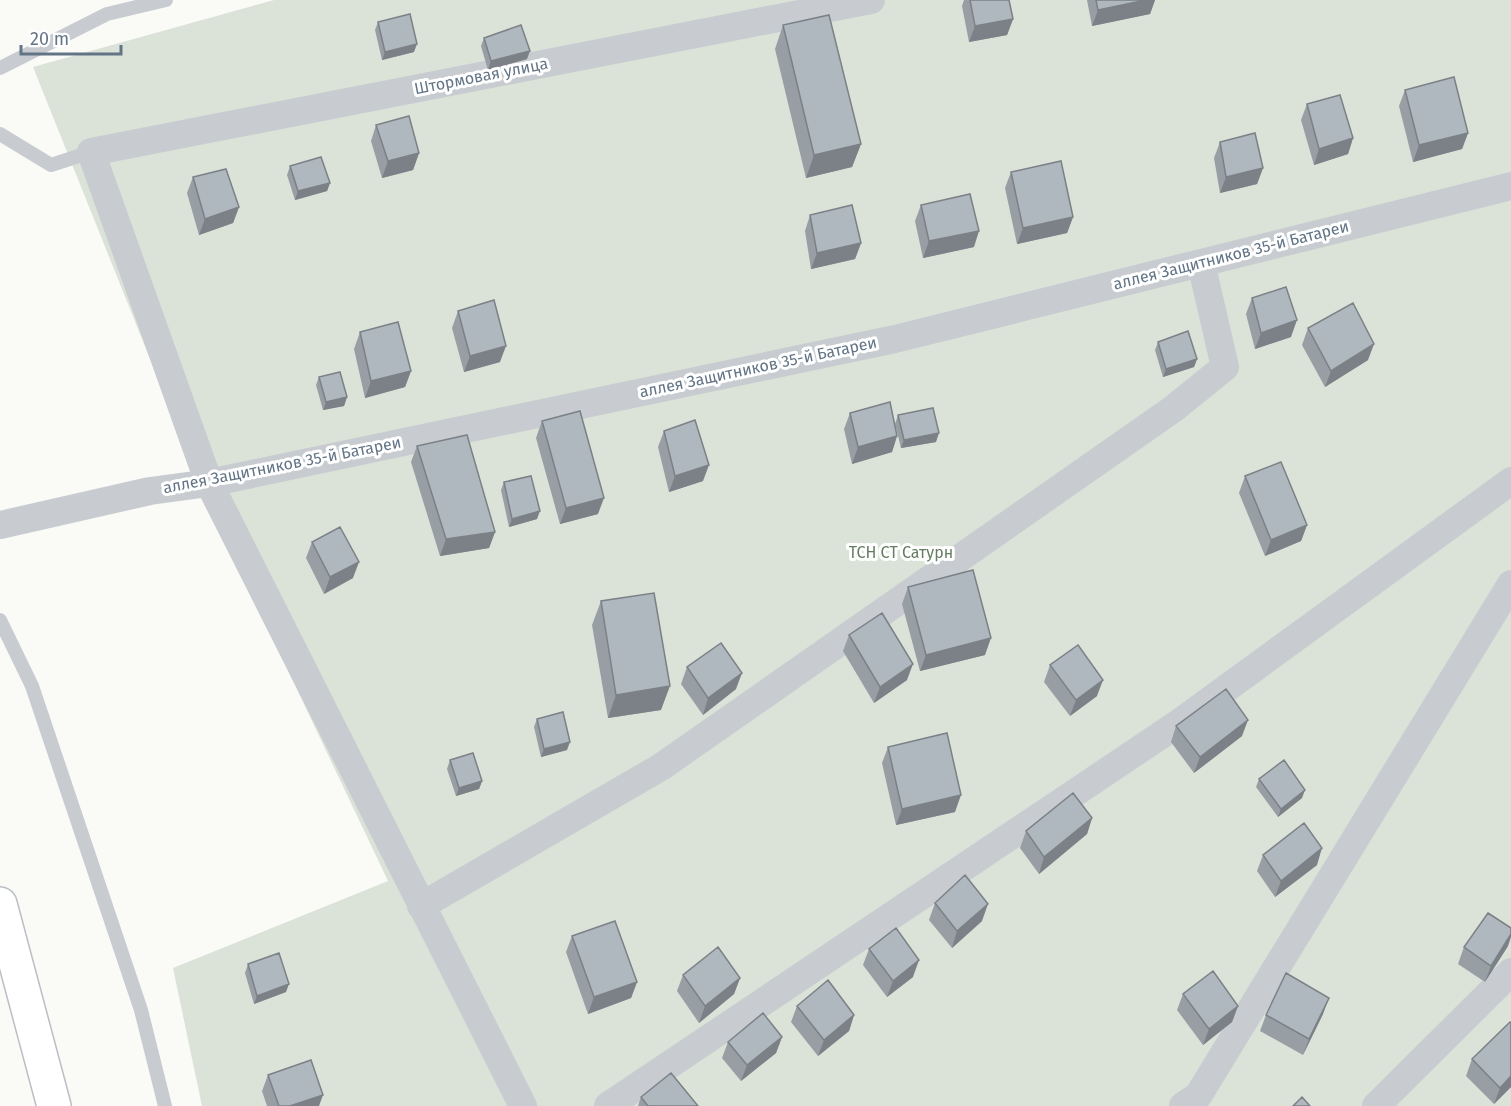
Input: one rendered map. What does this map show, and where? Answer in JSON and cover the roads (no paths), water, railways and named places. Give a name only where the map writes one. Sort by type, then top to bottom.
[{"type":"main road","points":[[0,904],[54,1106]]},
{"type":"street","name":"Штормовая улица","points":[[91,152],[871,0]]},
{"type":"street","points":[[91,152],[209,483],[523,1106]]},
{"type":"street","name":"аллея Защитников 35-й Батареи","points":[[0,525],[150,491],[209,483],[895,339],[1511,186]]},
{"type":"street","points":[[421,906],[661,767],[1173,409],[1225,367],[1201,263]]},
{"type":"street","points":[[608,1106],[1176,725],[1511,481]]},
{"type":"street","points":[[1184,1106],[1198,1096],[1511,584]]},
{"type":"street","points":[[1376,1106],[1511,972]]},
{"type":"lane","points":[[0,68],[107,14],[166,0]]},
{"type":"lane","points":[[0,134],[51,165],[91,152]]},
{"type":"lane","points":[[0,620],[36,697],[141,1010],[165,1106]]},
{"type":"park label","name":"ТСН СТ Сатурн","points":[[901,552]]}]
